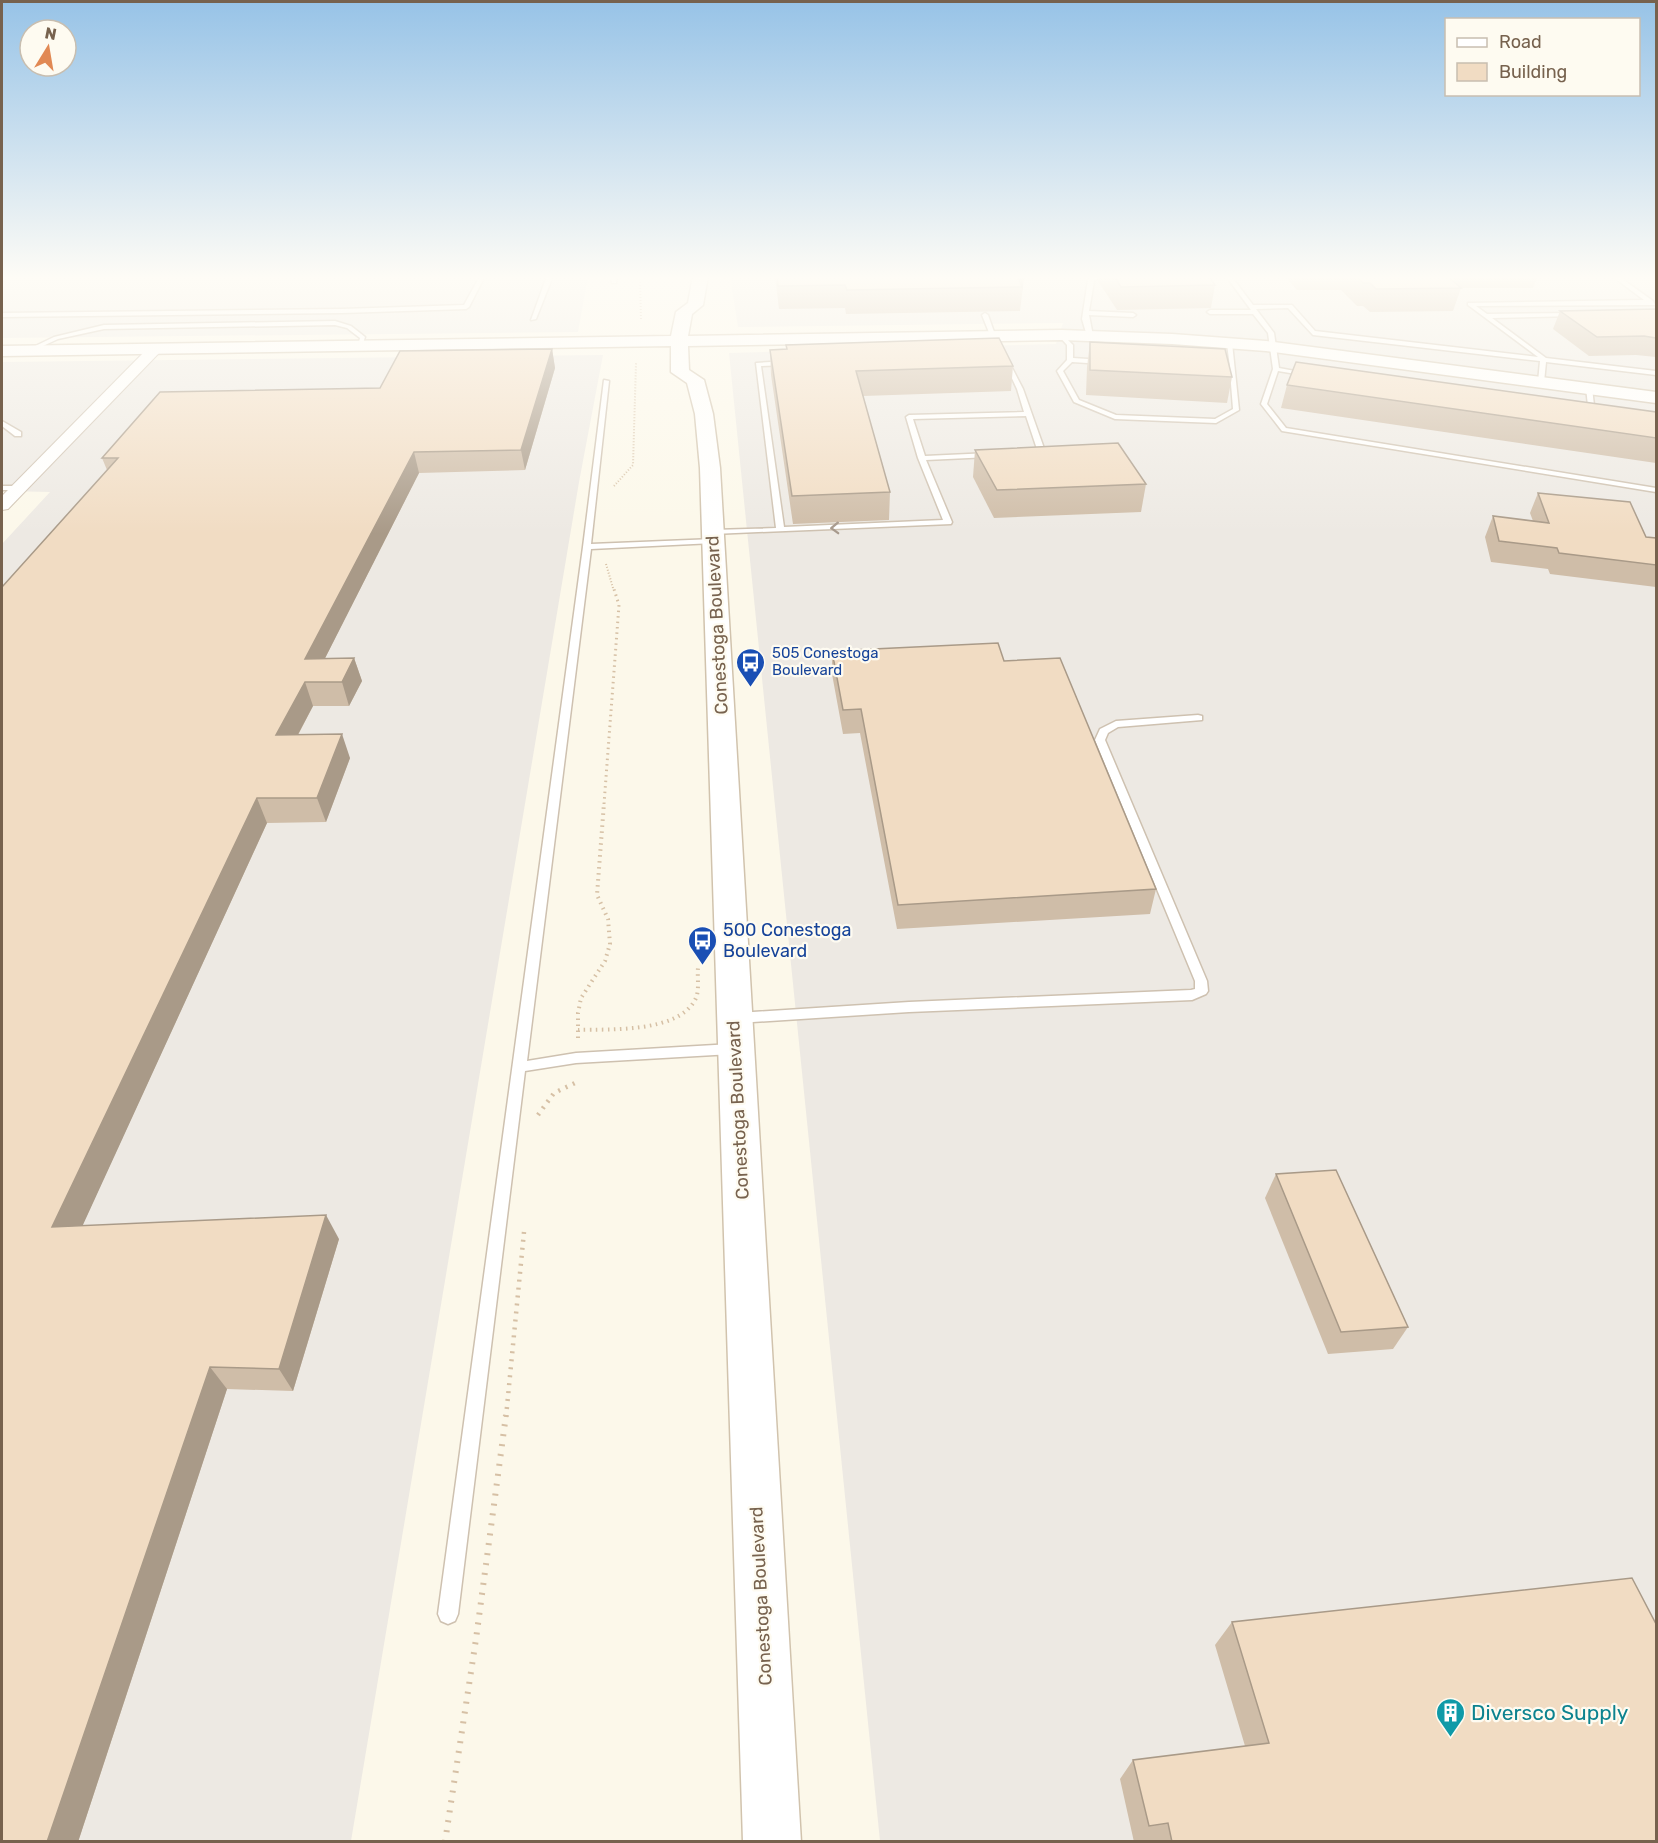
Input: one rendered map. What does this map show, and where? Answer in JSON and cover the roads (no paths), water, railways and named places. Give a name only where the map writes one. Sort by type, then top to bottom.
[{"type":"street","points":[[2,505],[142,362]]},
{"type":"street","name":"Conestoga Boulevard","points":[[680,362],[680,372],[695,380],[704,414],[710,468],[772,1842]]},
{"type":"street","points":[[695,380],[706,371],[706,362]]},
{"type":"street","points":[[1387,362],[1656,397]]},
{"type":"lane","points":[[1006,362],[1020,389],[1042,454],[1020,455]]},
{"type":"lane","points":[[1068,362],[1060,370],[1076,401],[1115,417],[1216,421],[1236,410],[1232,362]]},
{"type":"lane","points":[[1275,362],[1276,369],[1264,404],[1284,430],[1656,490]]},
{"type":"lane","points":[[1541,382],[1543,362]]},
{"type":"lane","points":[[1573,362],[1656,373]]},
{"type":"lane","points":[[780,530],[758,364],[793,363]]},
{"type":"lane","points":[[1221,368],[1233,369]]},
{"type":"lane","points":[[1276,369],[1311,374]]},
{"type":"lane","points":[[448,1614],[587,547],[606,381]]},
{"type":"lane","points":[[1589,388],[1592,414]]},
{"type":"lane","points":[[1580,412],[1603,416]]},
{"type":"lane","points":[[587,547],[780,530],[890,527],[948,522],[922,458],[909,417],[1028,414]]},
{"type":"lane","points":[[2,423],[18,434]]},
{"type":"lane","points":[[922,458],[998,455]]},
{"type":"lane","points":[[2,488],[18,488]]},
{"type":"lane","points":[[519,1067],[909,1007],[1192,995],[1202,991],[1201,981],[1100,740],[1104,731],[1116,724],[1198,718]]},
{"type":"place","name":"505 Conestoga Boulevard","points":[[751,688]]},
{"type":"place","name":"500 Conestoga Boulevard","points":[[702,966]]},
{"type":"place","name":"Diversco Supply","points":[[1450,1738]]}]
